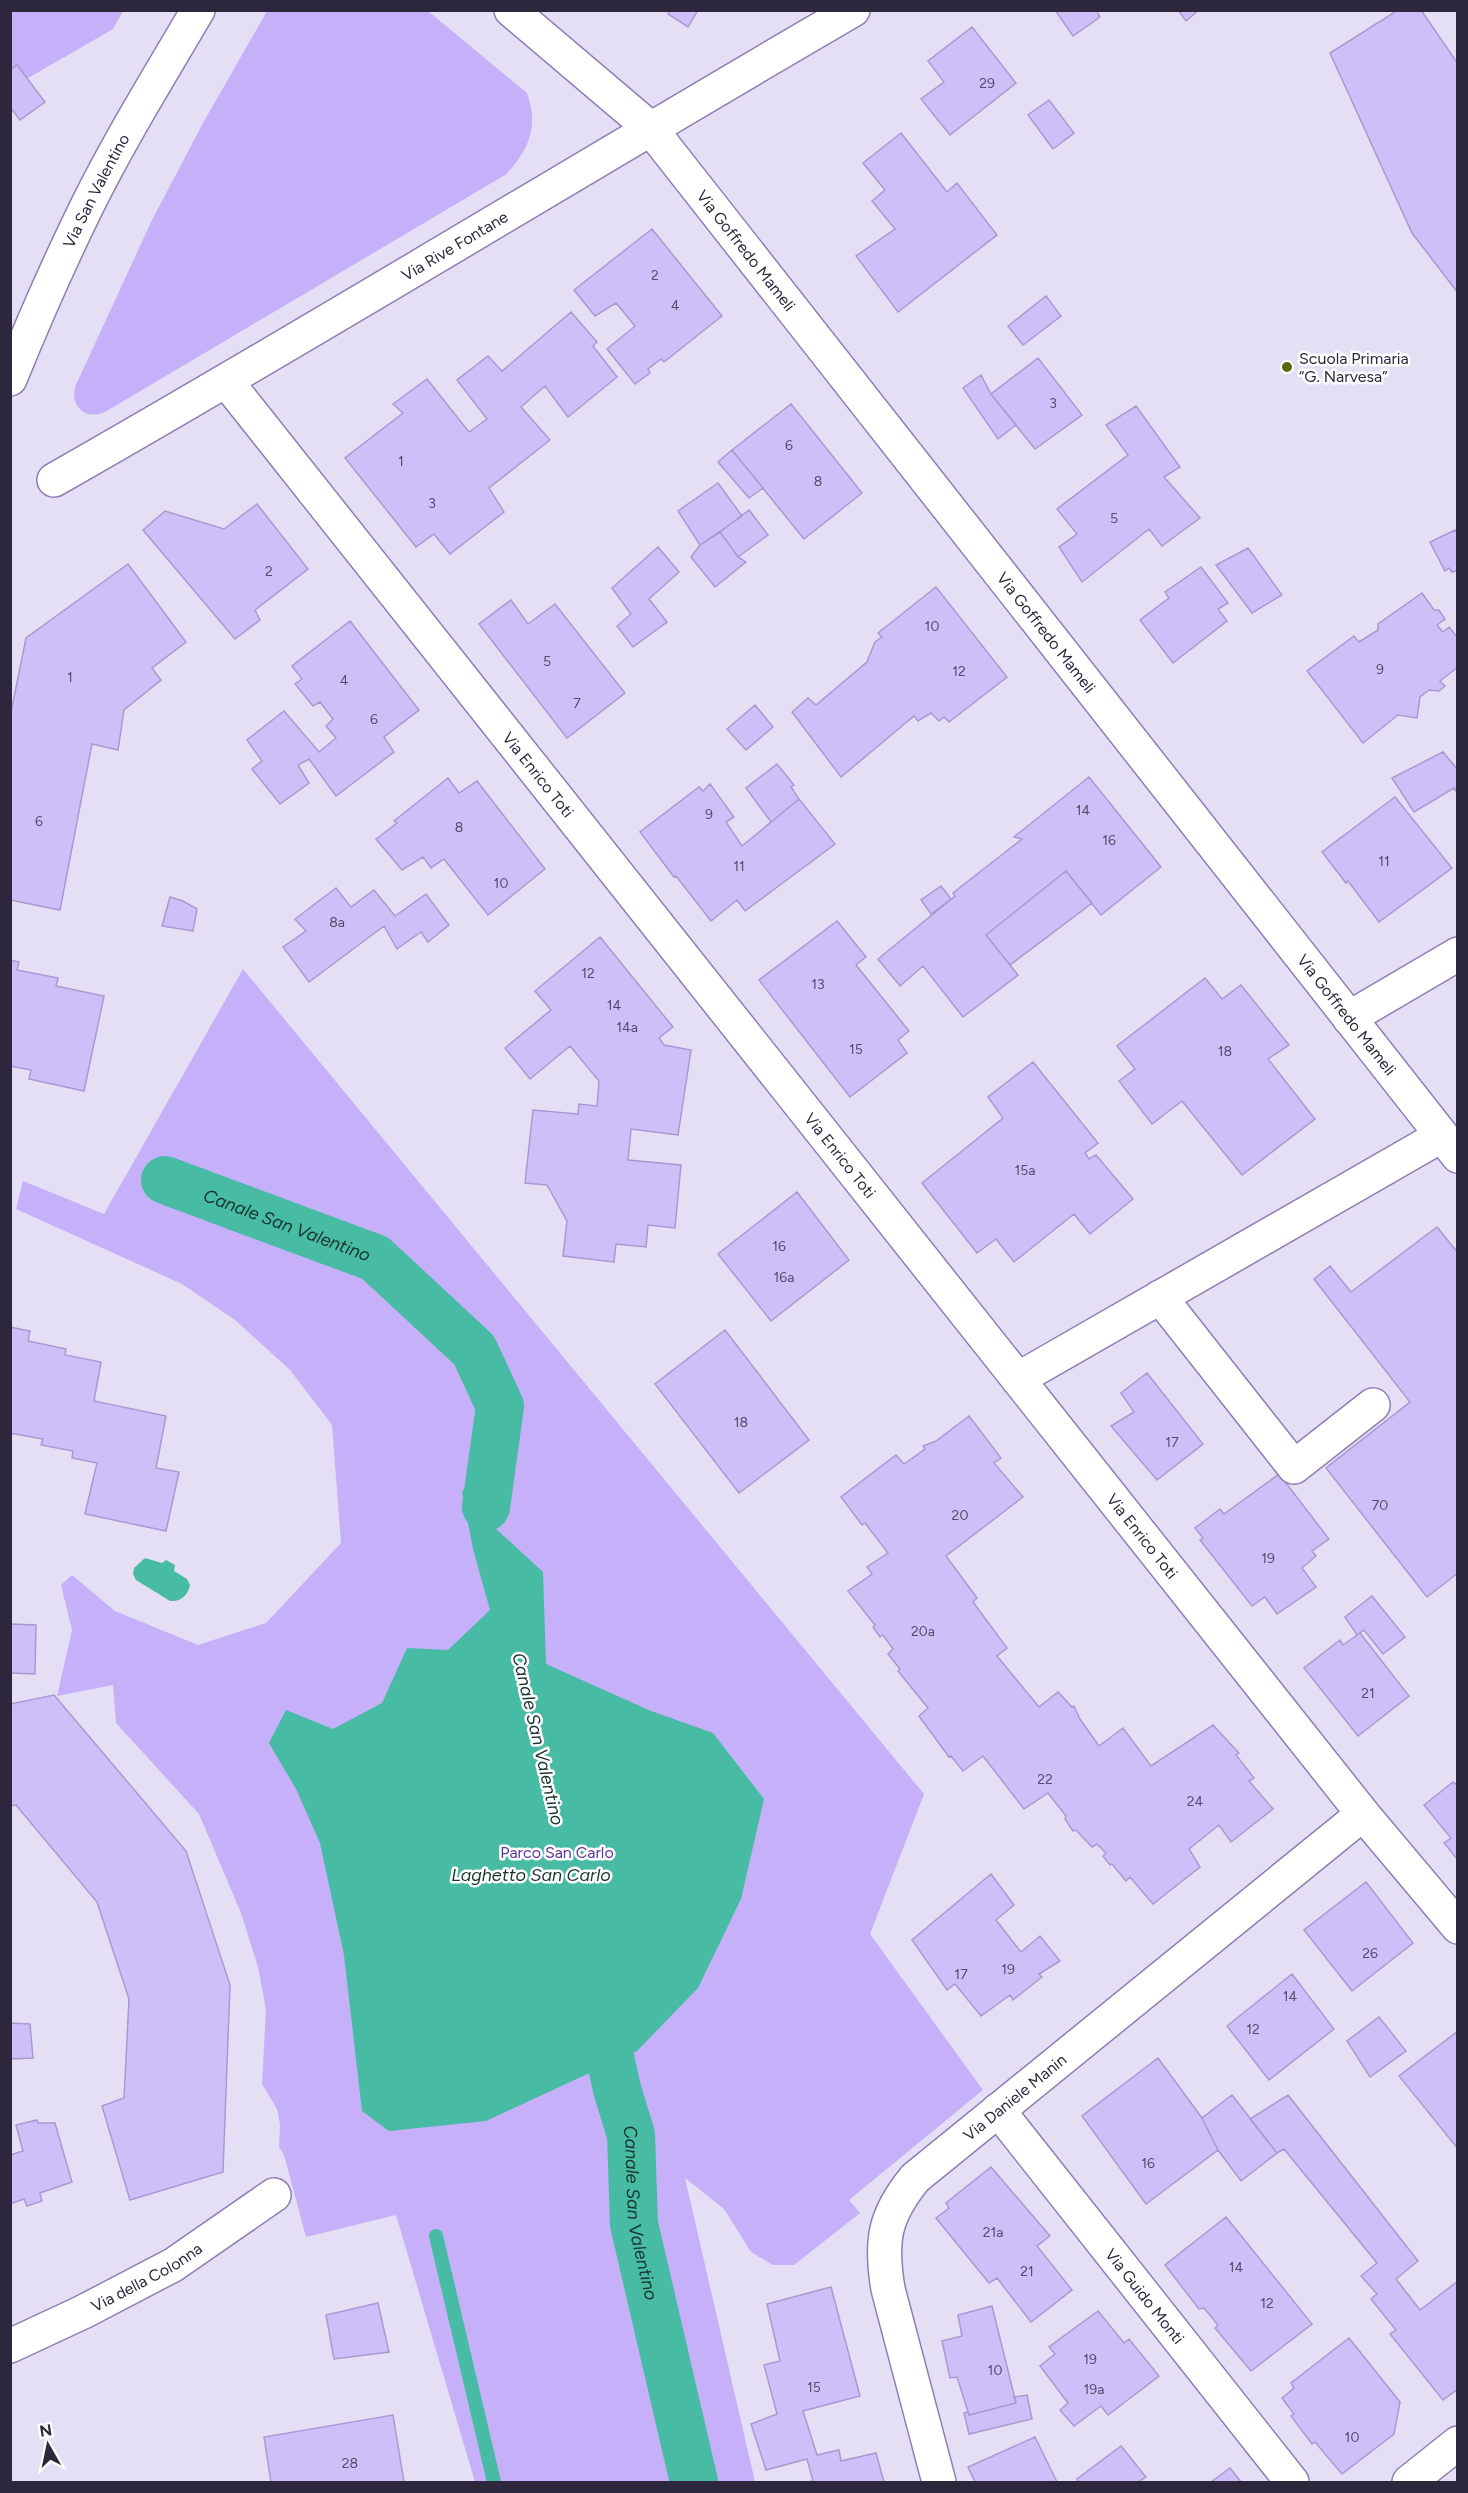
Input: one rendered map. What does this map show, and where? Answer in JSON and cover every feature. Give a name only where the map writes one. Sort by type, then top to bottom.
[{"type":"street","name":"Via San Valentino","points":[[10,379],[40,305],[88,204],[150,91],[198,10]]},
{"type":"street","name":"Via Goffredo Mameli","points":[[511,10],[650,128],[1449,1146],[1160,1297],[1018,1379]]},
{"type":"street","name":"Via Rive Fontane","points":[[54,480],[227,382],[650,128],[853,10]]},
{"type":"street","name":"Via Enrico Toti","points":[[227,382],[1363,1814],[1458,1927]]},
{"type":"street","points":[[1349,1018],[1458,954]]},
{"type":"street","points":[[1160,1297],[1294,1467],[1373,1405]]},
{"type":"street","name":"Via Daniele Manin","points":[[939,2482],[888,2289],[884,2263],[884,2237],[889,2217],[898,2198],[915,2178],[1363,1814]]},
{"type":"street","name":"Via Guido Monti","points":[[998,2110],[1292,2482]]},
{"type":"street","name":"Via della Colonna","points":[[10,2346],[83,2312],[173,2265],[274,2195]]},
{"type":"street","points":[[1409,2482],[1458,2443]]},
{"type":"green space","points":[[11,11],[123,11],[113,29],[11,88]]},
{"type":"green space","points":[[267,11],[428,11],[527,93],[532,127],[526,147],[505,175],[105,412],[86,413],[75,401],[75,387],[152,220],[203,123]]},
{"type":"green space","name":"Parco San Carlo","points":[[243,969],[924,1794],[870,1934],[983,2090],[849,2200],[860,2213],[794,2265],[773,2265],[751,2252],[724,2209],[685,2178],[755,2482],[475,2482],[396,2215],[306,2237],[284,2155],[279,2147],[280,2124],[277,2109],[262,2084],[266,2010],[258,1967],[241,1913],[199,1814],[116,1723],[113,1685],[57,1696],[72,1630],[61,1585],[72,1575],[115,1611],[198,1645],[266,1623],[341,1543],[332,1425],[290,1370],[235,1320],[182,1284],[16,1209],[23,1181],[104,1214]]},
{"type":"water","name":"Laghetto San Carlo","points":[[510,1419],[515,1458],[493,1526],[543,1572],[546,1664],[651,1711],[713,1733],[764,1799],[741,1899],[698,1988],[637,2051],[486,2121],[389,2131],[362,2111],[344,1955],[320,1843],[296,1789],[269,1743],[286,1710],[333,1729],[382,1703],[407,1648],[448,1650],[490,1610],[473,1549],[462,1492]]},
{"type":"water","points":[[145,1558],[162,1563],[166,1560],[175,1565],[174,1571],[187,1579],[190,1585],[186,1595],[181,1599],[170,1601],[136,1580],[133,1574],[134,1568]]},
{"type":"building","points":[[670,10],[698,10],[688,27],[668,14]]},
{"type":"building","points":[[1055,10],[1096,10],[1100,17],[1073,36]]},
{"type":"building","points":[[1178,10],[1199,10],[1186,21]]},
{"type":"building","points":[[1398,10],[1421,10],[1458,64],[1458,293],[1412,233],[1330,53]]},
{"type":"building","points":[[972,27],[1016,83],[950,135],[921,99],[944,82],[928,61]]},
{"type":"building","points":[[17,65],[45,102],[20,120],[10,107],[10,70]]},
{"type":"building","points":[[1049,100],[1074,133],[1053,149],[1028,115]]},
{"type":"building","points":[[901,133],[947,192],[957,183],[997,235],[898,312],[856,256],[895,229],[872,201],[885,190],[863,163]]},
{"type":"building","points":[[652,229],[722,316],[664,362],[661,359],[648,369],[650,373],[635,384],[607,349],[635,326],[616,303],[595,316],[574,290]]},
{"type":"building","points":[[1046,296],[1061,316],[1023,345],[1008,326]]},
{"type":"building","points":[[571,312],[597,342],[593,346],[617,377],[568,417],[545,386],[521,407],[550,440],[489,488],[504,512],[450,554],[434,534],[416,547],[345,458],[403,413],[393,404],[427,379],[469,432],[487,419],[457,380],[488,356],[502,371]]},
{"type":"building","points":[[1038,358],[1082,415],[1035,449],[991,394]]},
{"type":"building","points":[[981,375],[991,394],[1016,425],[998,439],[963,388]]},
{"type":"building","points":[[791,404],[862,493],[804,539],[732,450]]},
{"type":"building","points":[[1136,406],[1180,467],[1164,477],[1200,518],[1162,546],[1149,529],[1082,582],[1059,547],[1077,534],[1057,509],[1128,455],[1106,425]]},
{"type":"building","points":[[732,450],[763,488],[749,498],[718,462]]},
{"type":"building","points":[[718,483],[742,516],[700,545],[678,511]]},
{"type":"building","points":[[257,504],[308,569],[255,610],[260,620],[235,639],[143,530],[165,511],[224,529]]},
{"type":"building","points":[[749,510],[768,535],[738,557],[720,532]]},
{"type":"building","points":[[1455,530],[1458,534],[1458,570],[1452,572],[1449,568],[1445,571],[1430,542]]},
{"type":"building","points":[[720,532],[738,557],[746,562],[715,587],[691,557],[700,545]]},
{"type":"building","points":[[658,547],[679,572],[649,599],[667,622],[633,647],[617,626],[631,614],[612,588]]},
{"type":"building","points":[[1248,548],[1282,595],[1252,613],[1216,565]]},
{"type":"building","points":[[128,564],[186,642],[152,668],[161,680],[124,710],[118,750],[92,744],[60,910],[10,900],[10,717],[26,638]]},
{"type":"building","points":[[1201,567],[1228,603],[1218,609],[1227,621],[1173,663],[1140,620],[1169,598],[1165,592]]},
{"type":"building","points":[[936,587],[1007,677],[949,722],[944,717],[939,721],[931,713],[918,721],[914,716],[841,777],[792,712],[808,698],[816,705],[867,662],[875,642],[882,637],[878,633]]},
{"type":"building","points":[[1422,593],[1434,610],[1439,610],[1445,619],[1437,625],[1443,632],[1449,627],[1458,638],[1458,667],[1440,681],[1445,686],[1439,691],[1429,690],[1420,697],[1417,718],[1398,715],[1363,743],[1307,671],[1354,636],[1359,642],[1378,630],[1378,624]]},
{"type":"building","points":[[511,600],[528,624],[555,604],[625,693],[567,738],[479,624]]},
{"type":"building","points":[[350,621],[419,710],[384,737],[394,752],[336,796],[309,759],[298,765],[309,783],[280,804],[252,769],[262,761],[247,740],[284,711],[319,752],[336,738],[326,726],[333,719],[320,702],[313,706],[295,684],[302,679],[292,666]]},
{"type":"building","points":[[755,705],[773,727],[746,750],[727,729]]},
{"type":"building","points":[[1443,752],[1458,770],[1458,795],[1454,788],[1414,812],[1392,778]]},
{"type":"building","points":[[777,764],[794,785],[791,787],[799,799],[771,822],[746,788]]},
{"type":"building","points":[[1089,777],[1161,867],[1101,915],[1066,871],[986,935],[1018,975],[963,1017],[923,966],[900,986],[878,959],[955,896],[953,893],[1022,839],[1014,837]]},
{"type":"building","points":[[448,778],[459,793],[477,781],[545,869],[488,915],[444,859],[431,868],[423,857],[402,870],[376,839],[397,823],[394,821]]},
{"type":"building","points":[[710,784],[734,817],[726,822],[742,846],[799,799],[835,844],[745,911],[737,900],[711,921],[640,832],[699,787],[703,791]]},
{"type":"building","points":[[1395,797],[1452,868],[1379,922],[1348,881],[1346,883],[1322,852]]},
{"type":"building","points":[[1066,871],[1092,903],[1010,965],[986,935]]},
{"type":"building","points":[[941,886],[951,899],[931,914],[921,900]]},
{"type":"building","points":[[336,888],[351,907],[374,890],[395,916],[426,894],[449,925],[428,942],[421,932],[397,949],[384,926],[309,982],[283,947],[306,931],[295,919]]},
{"type":"building","points":[[170,897],[197,909],[193,931],[162,926]]},
{"type":"building","points":[[837,921],[866,957],[856,965],[909,1031],[898,1040],[907,1053],[850,1097],[759,980]]},
{"type":"building","points":[[600,937],[673,1027],[659,1038],[664,1045],[691,1050],[678,1135],[631,1129],[628,1160],[681,1165],[675,1228],[648,1225],[646,1247],[616,1244],[614,1262],[563,1256],[567,1221],[547,1185],[525,1183],[533,1110],[578,1114],[579,1104],[597,1106],[599,1081],[570,1046],[530,1079],[505,1048],[551,1010],[535,991]]},
{"type":"building","points":[[10,960],[19,962],[17,970],[58,978],[56,986],[104,996],[84,1091],[29,1079],[31,1070],[10,1066]]},
{"type":"building","points":[[1205,978],[1222,999],[1241,985],[1289,1045],[1268,1059],[1315,1119],[1242,1175],[1182,1101],[1152,1124],[1119,1081],[1135,1069],[1117,1046]]},
{"type":"building","points":[[1033,1062],[1098,1143],[1085,1153],[1089,1159],[1096,1155],[1133,1199],[1090,1234],[1074,1214],[1014,1262],[996,1239],[977,1253],[922,1183],[1003,1118],[988,1097]]},
{"type":"building","points":[[797,1192],[849,1260],[771,1321],[718,1254]]},
{"type":"building","points":[[1437,1227],[1458,1253],[1458,1573],[1427,1597],[1326,1468],[1410,1402],[1314,1279],[1330,1266],[1351,1292]]},
{"type":"building","points":[[10,1327],[30,1331],[28,1341],[66,1349],[65,1355],[101,1362],[94,1401],[166,1416],[156,1468],[179,1472],[166,1531],[85,1514],[97,1463],[72,1458],[73,1451],[41,1445],[43,1439],[10,1433]]},
{"type":"building","points":[[725,1330],[809,1440],[739,1493],[655,1384]]},
{"type":"building","points":[[1147,1373],[1203,1444],[1157,1480],[1111,1426],[1134,1412],[1121,1393]]},
{"type":"building","points":[[969,1416],[1001,1458],[994,1463],[1023,1497],[946,1556],[977,1598],[973,1602],[1007,1648],[997,1656],[1039,1707],[1058,1692],[1072,1707],[1074,1706],[1080,1719],[1099,1746],[1123,1728],[1151,1766],[1213,1725],[1239,1753],[1236,1755],[1254,1778],[1249,1781],[1273,1809],[1231,1842],[1219,1825],[1189,1849],[1200,1867],[1153,1904],[1130,1877],[1126,1881],[1112,1864],[1110,1865],[1103,1856],[1106,1853],[1097,1844],[1092,1847],[1076,1830],[1073,1831],[1065,1819],[1066,1816],[1048,1793],[1024,1809],[983,1756],[963,1771],[951,1756],[949,1757],[919,1716],[928,1708],[898,1671],[900,1669],[888,1654],[893,1649],[883,1635],[880,1637],[873,1627],[875,1625],[848,1591],[872,1574],[867,1567],[888,1553],[865,1523],[862,1525],[841,1497],[896,1455],[904,1464],[925,1449],[923,1446],[936,1441]]},
{"type":"building","points":[[1279,1474],[1329,1539],[1312,1551],[1316,1556],[1302,1568],[1316,1587],[1277,1614],[1265,1597],[1252,1606],[1200,1540],[1203,1538],[1195,1528],[1220,1509],[1224,1514]]},
{"type":"building","points":[[1372,1596],[1405,1637],[1383,1654],[1364,1630],[1357,1635],[1345,1617]]},
{"type":"building","points":[[10,1624],[36,1625],[35,1674],[10,1673]]},
{"type":"building","points":[[1360,1633],[1409,1696],[1358,1736],[1304,1668],[1340,1640],[1343,1645]]},
{"type":"building","points":[[54,1695],[186,1851],[230,1985],[223,2172],[130,2200],[102,2106],[124,2098],[129,1999],[97,1902],[16,1805],[10,1806],[10,1704]]},
{"type":"building","points":[[1453,1782],[1455,1784],[1458,1782],[1458,1860],[1444,1843],[1451,1838],[1424,1805]]},
{"type":"building","points":[[991,1874],[1014,1905],[996,1920],[1021,1952],[1040,1936],[1060,1961],[1039,1974],[1042,1977],[1013,2000],[1010,1995],[981,2016],[955,1984],[947,1990],[912,1940]]},
{"type":"building","points":[[1366,1882],[1413,1943],[1352,1991],[1304,1930]]},
{"type":"building","points":[[1292,1974],[1334,2029],[1269,2080],[1227,2026]]},
{"type":"building","points":[[1379,2017],[1406,2051],[1370,2077],[1347,2041]]},
{"type":"building","points":[[10,2023],[30,2024],[33,2058],[10,2059]]},
{"type":"building","points":[[1458,2031],[1458,2149],[1399,2076]]},
{"type":"building","points":[[1158,2058],[1202,2118],[1218,2150],[1146,2204],[1082,2116]]},
{"type":"building","points":[[1232,2095],[1277,2153],[1241,2181],[1218,2150],[1202,2118]]},
{"type":"building","points":[[1288,2095],[1418,2261],[1396,2279],[1420,2310],[1458,2281],[1458,2389],[1443,2400],[1390,2334],[1396,2330],[1371,2299],[1377,2294],[1361,2276],[1377,2263],[1284,2149],[1277,2153],[1250,2119]]},
{"type":"building","points":[[37,2120],[38,2123],[55,2123],[72,2182],[40,2193],[42,2201],[27,2206],[24,2199],[10,2204],[10,2155],[23,2151],[16,2125]]},
{"type":"building","points":[[991,2167],[1050,2236],[1037,2246],[1072,2290],[1031,2322],[997,2278],[989,2283],[936,2218],[949,2208],[946,2203]]},
{"type":"building","points":[[1226,2217],[1312,2324],[1251,2371],[1215,2328],[1218,2325],[1204,2308],[1199,2309],[1165,2265]]},
{"type":"building","points":[[831,2287],[860,2396],[803,2411],[817,2455],[839,2450],[841,2461],[876,2453],[884,2482],[806,2482],[813,2481],[807,2459],[766,2470],[751,2424],[777,2414],[764,2365],[780,2361],[767,2304]]},
{"type":"building","points":[[378,2303],[389,2352],[334,2359],[326,2315]]},
{"type":"building","points":[[992,2306],[1016,2403],[969,2415],[957,2377],[950,2378],[942,2341],[962,2336],[958,2315]]},
{"type":"building","points":[[1098,2311],[1124,2343],[1129,2339],[1159,2376],[1108,2415],[1101,2406],[1074,2426],[1060,2410],[1068,2403],[1040,2366],[1055,2354],[1049,2347]]},
{"type":"building","points":[[1349,2338],[1400,2402],[1394,2434],[1342,2474],[1315,2442],[1312,2444],[1291,2416],[1294,2414],[1282,2398],[1294,2388],[1291,2383]]},
{"type":"building","points":[[1027,2395],[1032,2419],[969,2434],[964,2413],[968,2412],[969,2415],[1016,2403],[1014,2397]]},
{"type":"building","points":[[393,2415],[404,2482],[271,2482],[264,2437]]},
{"type":"building","points":[[1035,2437],[1057,2482],[975,2482],[968,2467]]},
{"type":"building","points":[[1121,2446],[1146,2477],[1138,2482],[1079,2482],[1077,2479]]},
{"type":"building","points":[[1230,2468],[1241,2482],[1211,2482]]},
{"type":"waterway","name":"Canale San Valentino","points":[[165,1180],[375,1258],[474,1350],[500,1406],[486,1507]]},
{"type":"waterway","name":"Canale San Valentino","points":[[597,1998],[617,2089],[631,2135],[634,2224],[694,2482]]},
{"type":"waterway","points":[[436,2236],[494,2482]]},
{"type":"place","name":"Scuola Primaria “G. Narvesa”","points":[[1287,367]]}]
